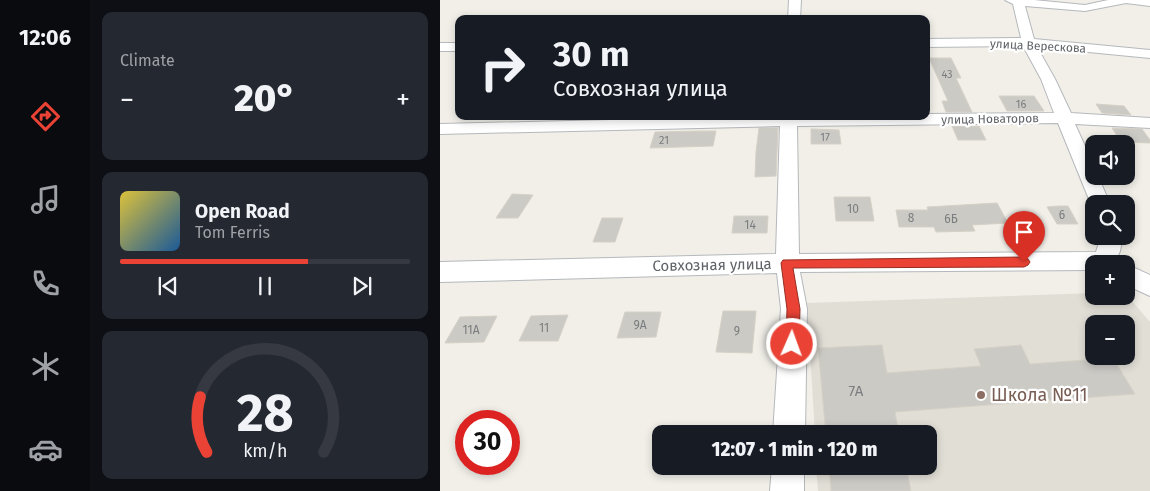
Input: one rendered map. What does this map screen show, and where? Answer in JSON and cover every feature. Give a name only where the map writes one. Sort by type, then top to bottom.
[{"type":"street","points":[[794,15],[795,0]]},
{"type":"street","points":[[1096,195],[1048,79],[1028,42],[1016,1],[1085,8],[1126,0],[1150,3]]},
{"type":"street","name":"улица Верескова","points":[[930,43],[1028,42],[1150,54]]},
{"type":"street","points":[[440,47],[455,47]]},
{"type":"street","name":"улица Новаторов","points":[[930,118],[1063,118],[1150,123]]},
{"type":"street","name":"улица Новаторов","points":[[440,129],[726,120]]},
{"type":"street","points":[[789,120],[787,263],[794,309],[789,425]]},
{"type":"street","name":"Совхозная улица","points":[[440,272],[787,263],[1085,263]]},
{"type":"street","points":[[1135,278],[1150,286]]},
{"type":"street","points":[[787,491],[788,475]]},
{"type":"shaded area","name":"Школа №11","points":[[1085,293],[1085,305],[1135,304],[1150,322],[1150,491],[818,491],[817,475],[937,475],[937,425],[814,425],[807,303]]},
{"type":"building","points":[[930,58],[951,58],[961,78],[956,78],[972,112],[946,112],[942,101],[948,101]]},
{"type":"building","points":[[999,96],[1034,96],[1044,111],[1007,111]]},
{"type":"building","points":[[1096,104],[1124,106],[1131,115],[1102,113]]},
{"type":"building","points":[[952,126],[979,126],[986,140],[958,140]]},
{"type":"building","points":[[759,128],[778,128],[776,176],[755,177]]},
{"type":"building","points":[[1112,128],[1142,129],[1150,143],[1135,142],[1135,135],[1116,135]]},
{"type":"building","points":[[811,129],[839,130],[841,144],[811,144]]},
{"type":"building","points":[[716,131],[713,146],[650,148],[655,132]]},
{"type":"building","points":[[512,194],[533,195],[518,218],[496,218]]},
{"type":"building","points":[[834,197],[870,197],[874,221],[836,221]]},
{"type":"building","points":[[997,203],[1008,223],[972,225],[975,231],[936,232],[934,227],[899,227],[896,210],[928,210],[927,207]]},
{"type":"building","points":[[1068,206],[1078,224],[1057,224],[1047,207]]},
{"type":"building","points":[[734,216],[768,216],[767,233],[732,233]]},
{"type":"building","points":[[602,218],[623,218],[615,242],[593,242]]},
{"type":"building","points":[[723,311],[756,311],[752,353],[716,352]]},
{"type":"building","points":[[625,312],[661,312],[656,337],[617,338]]},
{"type":"building","points":[[568,315],[558,341],[519,341],[531,316]]},
{"type":"building","points":[[497,316],[484,342],[445,343],[460,317]]},
{"type":"building","points":[[882,345],[887,373],[981,366],[974,349],[1021,345],[1030,364],[1085,360],[1085,365],[1117,365],[1135,394],[895,412],[897,425],[825,425],[818,348]]},
{"type":"building","points":[[830,475],[908,475],[911,491],[831,491]]},
{"type":"place","name":"Школа №11","points":[[981,395]]},
{"type":"route","points":[[792,344],[794,309],[787,263],[1024,262]]}]
